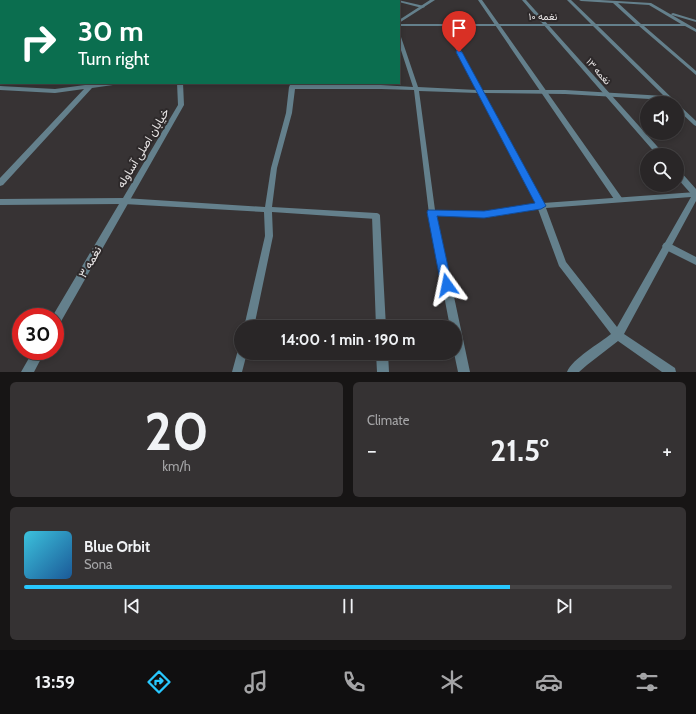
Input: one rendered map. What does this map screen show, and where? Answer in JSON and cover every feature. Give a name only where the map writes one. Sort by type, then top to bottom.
[{"type":"street","points":[[400,23],[434,0]]},
{"type":"street","points":[[480,0],[620,200]]},
{"type":"street","name":"نغمه ۱۳","points":[[524,0],[655,148]]},
{"type":"street","points":[[43,90],[50,84]]},
{"type":"street","points":[[0,88],[55,91],[105,84]]},
{"type":"street","name":"خیابان اصلی آساوله","points":[[124,201],[181,105],[180,84]]},
{"type":"street","points":[[0,183],[90,86]]},
{"type":"street","points":[[684,181],[696,194]]},
{"type":"street","points":[[0,202],[124,201]]},
{"type":"street","name":"نغمه ۳","points":[[63,308],[124,201]]},
{"type":"street","points":[[432,212],[464,372]]},
{"type":"street","points":[[376,216],[381,320]]},
{"type":"street","points":[[667,246],[696,261]]},
{"type":"street","points":[[27,372],[34,360]]},
{"type":"street","points":[[382,360],[383,372]]},
{"type":"lane","points":[[569,0],[667,96]]},
{"type":"lane","points":[[581,0],[650,4],[696,31]]},
{"type":"lane","points":[[400,1],[423,7]]},
{"type":"lane","points":[[614,2],[696,74]]},
{"type":"lane","points":[[662,11],[696,21]]},
{"type":"lane","name":"نغمه ۱۰","points":[[400,24],[687,25]]},
{"type":"lane","points":[[445,25],[541,206],[562,264],[618,335],[672,372]]},
{"type":"lane","points":[[400,40],[416,89],[432,212],[484,215],[541,206],[696,194]]},
{"type":"lane","points":[[251,320],[269,236],[268,210],[274,168],[289,113],[292,85],[640,96]]},
{"type":"lane","points":[[684,113],[696,124]]},
{"type":"lane","points":[[572,372],[583,361],[618,335],[696,194]]},
{"type":"lane","points":[[124,201],[376,216]]},
{"type":"lane","points":[[237,372],[240,360]]},
{"type":"route","points":[[447,285],[432,212],[484,215],[541,206],[459,52]]}]
